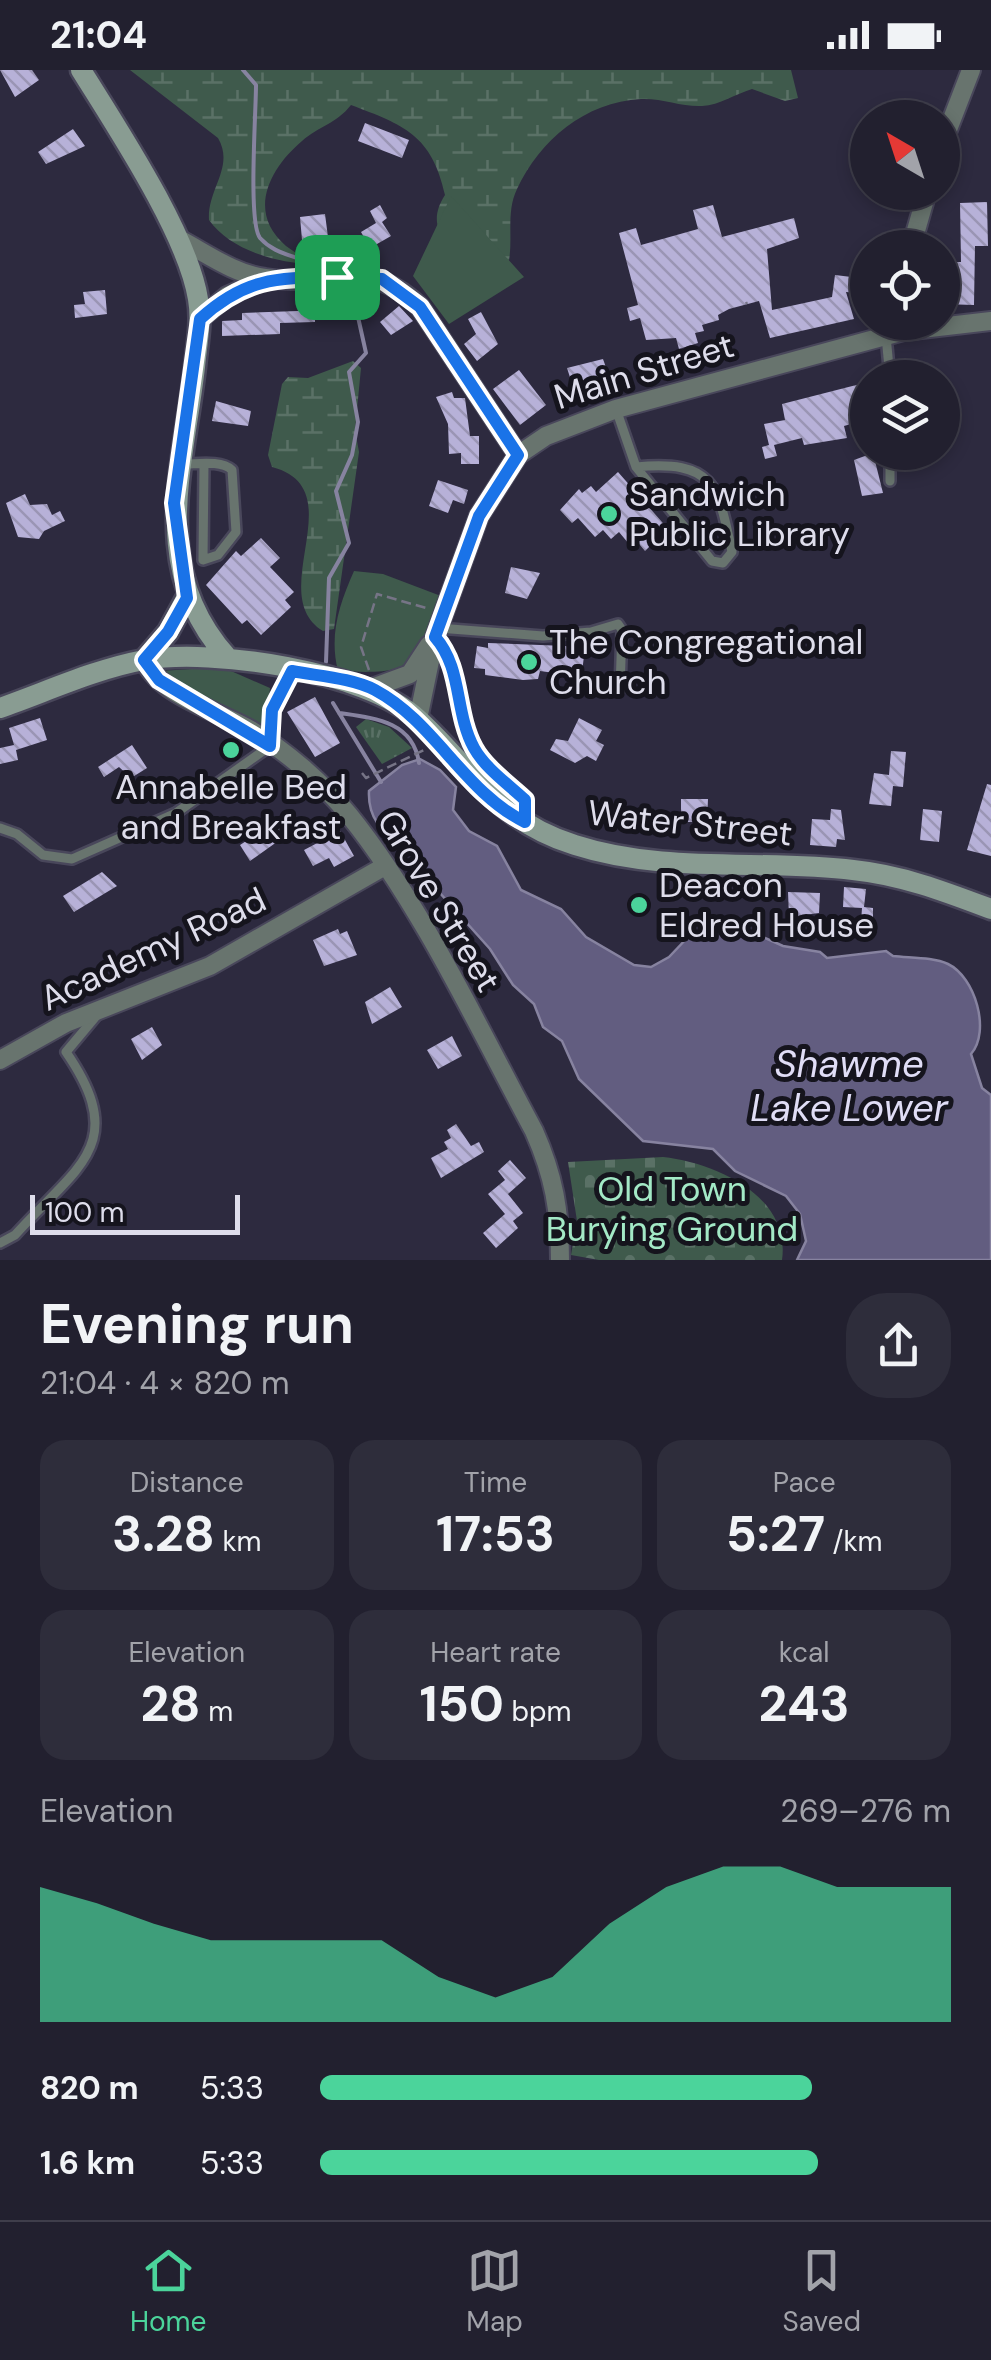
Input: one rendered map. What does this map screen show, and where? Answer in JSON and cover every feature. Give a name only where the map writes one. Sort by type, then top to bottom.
[{"type":"main road","points":[[81,70],[179,239],[193,274],[200,319],[174,503],[187,598],[226,657]]},
{"type":"main road","points":[[144,660],[168,632],[187,598]]},
{"type":"main road","points":[[0,708],[144,660],[226,657],[370,688]]},
{"type":"main road","name":"Water Street","points":[[370,688],[418,719],[466,774],[525,822],[574,845],[628,856],[901,876],[991,909]]},
{"type":"street","points":[[960,100],[972,70]]},
{"type":"street","points":[[179,239],[238,270],[266,279],[382,279],[420,307],[518,455]]},
{"type":"street","points":[[200,319],[226,296],[266,279]]},
{"type":"street","name":"Main Street","points":[[960,323],[991,322]]},
{"type":"street","name":"Main Street","points":[[418,719],[439,626],[479,516],[518,455],[572,423],[850,340]]},
{"type":"street","name":"Main Street","points":[[370,688],[410,674],[439,626]]},
{"type":"street","name":"Grove Street","points":[[144,660],[159,680],[270,746],[312,776],[348,814],[385,866],[534,1131],[553,1174],[560,1207],[560,1260]]},
{"type":"street","name":"Academy Road","points":[[0,1060],[66,1022],[210,966],[385,866]]},
{"type":"lane","points":[[616,409],[636,468],[712,561],[723,563],[732,552],[720,496],[700,471],[670,464],[636,468]]},
{"type":"lane","points":[[180,464],[230,466],[238,519],[230,543],[218,555],[183,568]]},
{"type":"lane","points":[[203,560],[204,464]]},
{"type":"lane","points":[[890,470],[890,481]]},
{"type":"lane","points":[[525,822],[525,800],[475,750],[458,704],[454,664],[439,626],[543,636],[591,632],[618,624],[622,630],[620,689]]},
{"type":"lane","points":[[0,828],[17,834],[43,855],[72,859],[176,814],[270,746],[272,710],[292,671]]},
{"type":"lane","points":[[0,1243],[14,1235],[90,1152],[98,1134],[98,1113],[91,1091],[66,1052],[102,1010]]},
{"type":"path","points":[[370,688],[369,667],[361,647],[377,594],[439,626]]},
{"type":"path","points":[[362,773],[366,778],[422,750]]},
{"type":"green space","points":[[130,70],[791,70],[798,98],[785,101],[752,89],[709,105],[641,99],[601,107],[583,116],[538,155],[517,189],[511,211],[510,257],[503,279],[463,255],[442,236],[437,224],[445,195],[424,145],[401,126],[351,105],[290,152],[267,191],[267,219],[274,233],[311,264],[269,258],[242,247],[209,220],[222,169],[218,138]]},
{"type":"green space","points":[[451,196],[524,277],[449,324],[413,276]]},
{"type":"green space","points":[[353,361],[361,368],[355,430],[359,452],[334,629],[323,631],[307,614],[301,593],[309,519],[307,497],[296,479],[272,467],[268,455],[282,384],[288,377],[308,378]]},
{"type":"green space","points":[[354,571],[383,574],[441,596],[417,652],[398,668],[338,671],[337,620]]},
{"type":"green space","points":[[222,667],[270,688],[266,732],[160,671]]},
{"type":"green space","points":[[366,719],[389,727],[412,748],[382,764],[356,727]]},
{"type":"green space","name":"Old Town Burying Ground","points":[[663,1157],[705,1167],[746,1187],[775,1218],[782,1237],[782,1260],[599,1260],[571,1255],[577,1221],[568,1162]]},
{"type":"water","name":"Shawme Lake Lower","points":[[420,759],[440,770],[456,787],[453,810],[469,831],[497,846],[521,890],[561,909],[586,937],[634,965],[651,967],[669,957],[689,936],[731,923],[783,946],[820,952],[827,958],[886,951],[893,956],[942,962],[958,971],[977,1005],[980,1032],[971,1054],[982,1088],[991,1095],[991,1260],[797,1260],[806,1241],[800,1214],[786,1196],[735,1171],[713,1149],[643,1141],[579,1079],[562,1041],[543,1027],[534,1004],[513,985],[490,949],[439,892],[429,893],[417,862],[379,826],[369,791],[402,765]]},
{"type":"building","points":[[0,70],[32,70],[39,80],[15,97]]},
{"type":"building","points":[[365,123],[409,140],[402,158],[358,141]]},
{"type":"building","points":[[73,129],[85,146],[46,164],[38,152]]},
{"type":"building","points":[[987,202],[988,246],[975,246],[974,305],[960,305],[960,203]]},
{"type":"building","points":[[380,205],[387,218],[382,222],[391,236],[370,248],[361,232],[376,223],[370,211]]},
{"type":"building","points":[[713,205],[722,237],[794,218],[799,238],[767,249],[772,310],[832,297],[835,275],[850,277],[850,292],[846,292],[850,320],[770,338],[759,301],[729,309],[718,315],[719,320],[702,325],[704,331],[695,333],[698,343],[679,349],[676,338],[646,340],[640,318],[630,321],[627,308],[638,305],[619,233],[636,228],[641,245],[698,229],[693,210]]},
{"type":"building","points":[[325,214],[328,237],[302,240],[300,217]]},
{"type":"building","points":[[105,290],[107,314],[75,318],[74,305],[85,304],[83,292]]},
{"type":"building","points":[[325,297],[325,308],[315,308],[315,322],[280,323],[280,334],[222,336],[222,321],[242,320],[242,313],[298,311],[297,304]]},
{"type":"building","points":[[399,306],[413,321],[391,335],[380,322]]},
{"type":"building","points":[[481,312],[498,344],[477,361],[464,344],[476,334],[468,319]]},
{"type":"building","points":[[603,359],[609,376],[594,380],[597,389],[576,396],[567,368]]},
{"type":"building","points":[[519,370],[546,405],[520,425],[493,389]]},
{"type":"building","points":[[850,387],[850,424],[844,426],[847,438],[804,445],[802,438],[774,445],[777,456],[765,459],[762,447],[769,445],[764,424],[785,420],[782,404]]},
{"type":"building","points":[[452,392],[454,398],[465,398],[470,436],[479,436],[479,464],[461,464],[461,453],[449,454],[448,424],[436,397]]},
{"type":"building","points":[[216,401],[251,411],[248,426],[212,421]]},
{"type":"building","points":[[856,470],[877,470],[883,493],[862,496]]},
{"type":"building","name":"Sandwich Public Library","points":[[618,472],[669,530],[656,548],[652,544],[645,551],[635,539],[629,544],[619,532],[611,539],[603,530],[595,537],[578,518],[572,523],[560,510],[579,489],[582,493],[591,486],[596,492]]},
{"type":"building","points":[[438,480],[468,490],[464,504],[453,500],[448,513],[429,506]]},
{"type":"building","points":[[25,494],[30,505],[47,504],[52,515],[60,511],[65,521],[44,531],[39,539],[18,537],[6,503]]},
{"type":"building","points":[[261,538],[280,558],[270,567],[294,592],[285,600],[291,607],[261,635],[247,620],[242,624],[206,585],[236,551],[241,556]]},
{"type":"building","points":[[511,567],[540,573],[527,599],[505,593]]},
{"type":"building","name":"The Congregational Church","points":[[488,643],[566,646],[584,656],[582,672],[576,671],[576,676],[540,671],[538,679],[523,680],[485,675],[485,669],[474,668],[477,646],[488,648]]},
{"type":"building","points":[[315,697],[340,743],[315,757],[287,712]]},
{"type":"building","points":[[40,718],[47,740],[16,750],[18,760],[0,764],[0,748],[14,745],[9,728]]},
{"type":"building","points":[[579,718],[602,730],[596,741],[604,745],[596,761],[587,756],[575,763],[550,750],[556,739],[568,741]]},
{"type":"building","points":[[132,745],[147,768],[131,778],[119,767],[104,777],[98,767]]},
{"type":"building","points":[[891,751],[906,752],[903,787],[893,786],[891,806],[869,804],[874,773],[889,775]]},
{"type":"building","points":[[987,784],[991,785],[991,856],[967,850]]},
{"type":"building","points":[[681,799],[708,799],[707,822],[681,822]]},
{"type":"building","points":[[831,809],[841,810],[845,840],[837,839],[836,847],[810,845],[812,819],[830,820]]},
{"type":"building","points":[[923,809],[942,811],[939,842],[920,840]]},
{"type":"building","points":[[272,820],[284,833],[281,839],[250,861],[240,845],[254,836],[250,828]]},
{"type":"building","points":[[340,831],[354,856],[334,867],[329,858],[313,866],[304,850]]},
{"type":"building","points":[[102,872],[117,886],[74,912],[63,896]]},
{"type":"building","points":[[844,887],[866,889],[864,907],[873,908],[873,922],[861,922],[862,908],[843,907]]},
{"type":"building","points":[[788,892],[820,893],[819,913],[789,917]]},
{"type":"building","points":[[338,929],[340,934],[347,931],[357,955],[324,966],[313,940]]},
{"type":"building","points":[[390,987],[402,1007],[372,1024],[365,1002]]},
{"type":"building","points":[[152,1027],[162,1045],[142,1060],[131,1039]]},
{"type":"building","points":[[452,1036],[462,1056],[438,1069],[427,1050]]},
{"type":"building","points":[[456,1124],[471,1146],[479,1142],[484,1152],[441,1178],[431,1158],[448,1149],[444,1142],[451,1138],[447,1130]]},
{"type":"building","points":[[510,1160],[526,1178],[508,1194],[523,1213],[513,1221],[518,1228],[496,1248],[483,1233],[505,1214],[488,1194],[505,1180],[498,1171]]},
{"type":"waterway","points":[[243,70],[256,85],[256,228],[260,238],[274,249],[319,271]]},
{"type":"waterway","points":[[326,662],[329,578],[349,543],[336,491],[352,455],[358,422],[349,372],[366,353],[358,317],[333,284]]},
{"type":"waterway","points":[[333,703],[381,782]]},
{"type":"waterway","points":[[339,713],[378,720],[400,730],[409,738],[419,763]]},
{"type":"place","name":"Sandwich Public Library","points":[[609,514]]},
{"type":"place","name":"The Congregational Church","points":[[529,662]]},
{"type":"place","name":"Annabelle Bed and Breakfast","points":[[231,750]]},
{"type":"place","name":"Deacon Eldred House","points":[[639,905]]},
{"type":"route","points":[[337,277],[382,279],[405,292],[420,307],[518,455],[479,516],[435,637],[454,664],[458,704],[475,750],[525,800],[525,822],[466,774],[418,719],[372,688],[292,671],[280,687],[272,710],[270,746],[251,731],[159,680],[144,660],[168,632],[187,598],[174,503],[200,319],[226,296],[266,279],[337,277]]}]
